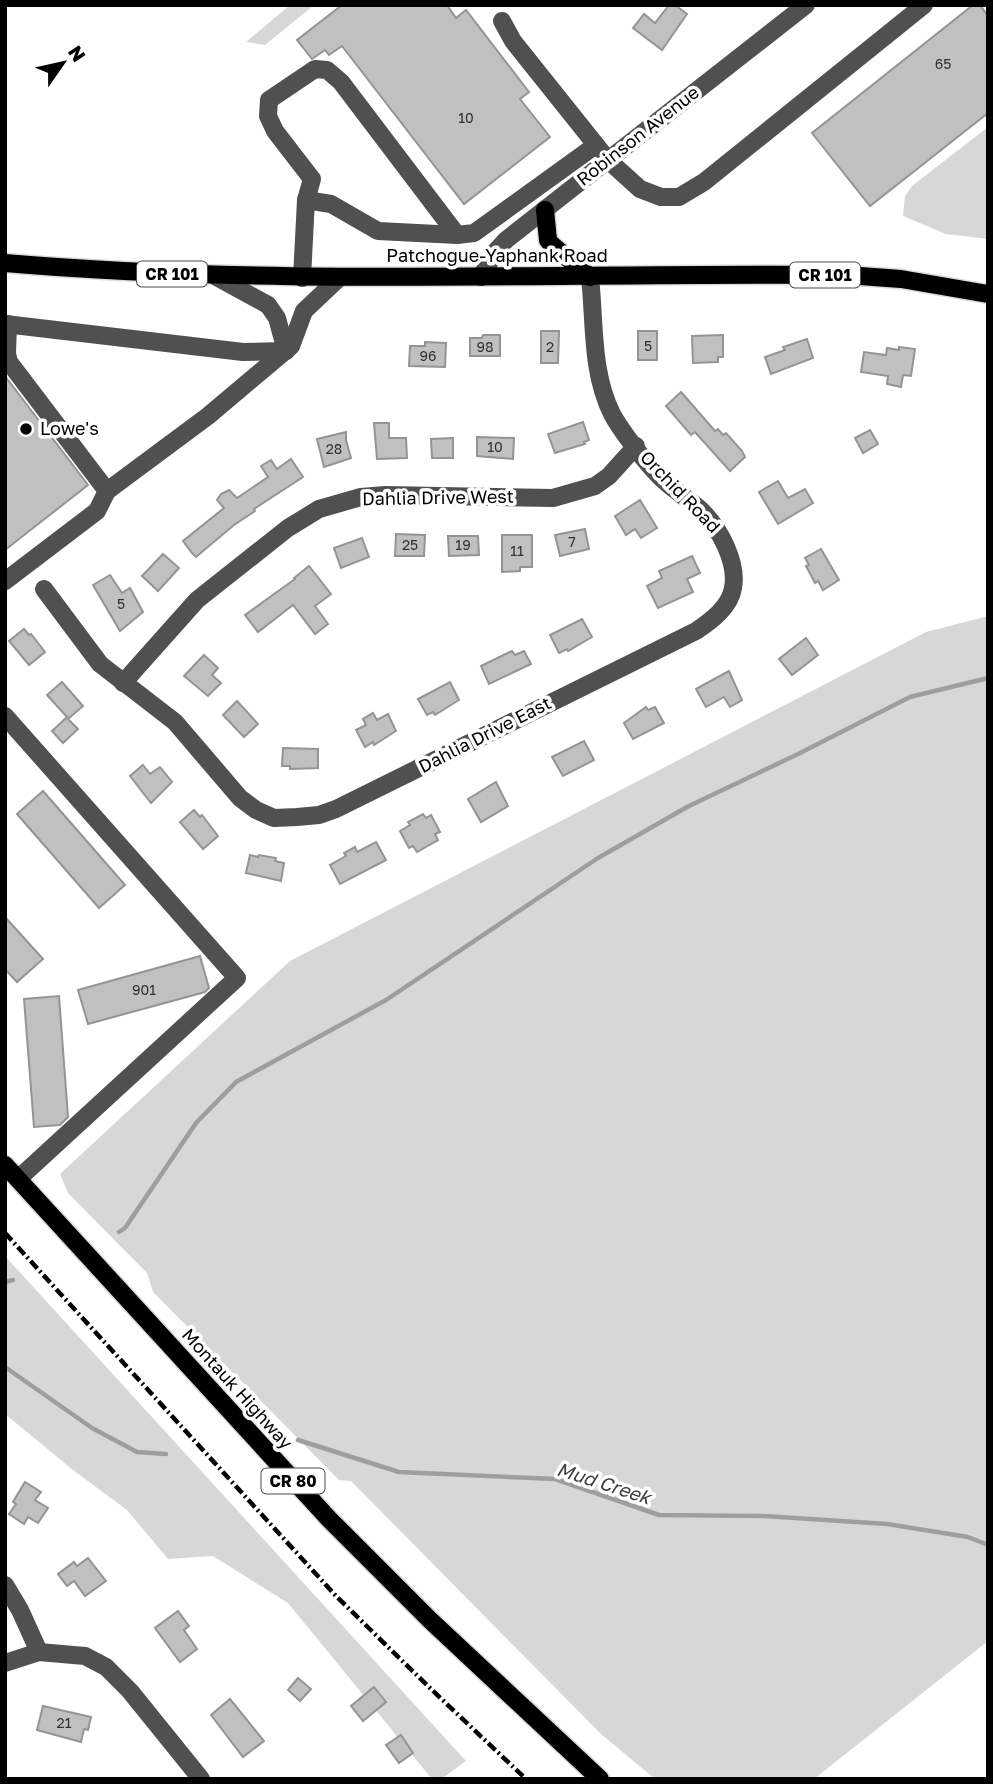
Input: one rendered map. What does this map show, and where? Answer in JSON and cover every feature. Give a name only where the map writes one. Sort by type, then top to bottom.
[{"type":"main road","points":[[545,210],[548,240],[590,277]]},
{"type":"main road","name":"Patchogue-Yaphank Road","points":[[5,263],[215,276],[302,278],[846,275],[901,279],[988,294]]},
{"type":"main road","name":"Montauk Highway","points":[[5,1165],[329,1519],[450,1639],[600,1779]]},
{"type":"street","name":"Robinson Avenue","points":[[481,277],[500,246],[806,5]]},
{"type":"street","points":[[502,20],[513,41],[608,160],[639,189],[661,197],[679,197],[704,181],[924,5]]},
{"type":"street","points":[[302,278],[306,200],[312,179],[275,131],[268,116],[269,100],[315,69],[327,70],[341,82],[457,235]]},
{"type":"street","points":[[306,200],[331,204],[378,231],[457,235],[474,233],[596,145]]},
{"type":"street","points":[[215,276],[268,305],[277,318],[286,351]]},
{"type":"street","name":"Orchid Road","points":[[590,277],[599,379],[612,413],[659,476],[701,510],[720,533],[731,564],[733,588],[724,607],[704,626],[670,643]]},
{"type":"street","points":[[5,581],[97,511],[107,491],[208,416],[286,351],[291,346],[304,311],[339,278]]},
{"type":"street","points":[[107,491],[9,362],[7,324],[243,352],[286,351]]},
{"type":"street","name":"Dahlia Drive West","points":[[123,683],[197,600],[288,528],[319,509],[361,497],[385,495],[553,498],[595,486],[609,476],[636,446]]},
{"type":"street","name":"Dahlia Drive East","points":[[44,589],[100,664],[175,722],[240,797],[256,810],[274,818],[319,815],[336,808],[670,643]]},
{"type":"street","points":[[5,716],[237,978],[18,1179]]},
{"type":"street","points":[[5,1585],[39,1652]]},
{"type":"street","points":[[5,1663],[39,1652],[85,1656],[106,1667],[130,1691],[201,1779]]},
{"type":"shaded area","points":[[290,5],[314,5],[265,45],[246,42]]},
{"type":"shaded area","points":[[988,127],[988,239],[946,234],[903,216],[905,196],[912,186]]},
{"type":"shaded area","points":[[988,616],[988,1641],[814,1779],[655,1779],[601,1734],[351,1481],[339,1480],[153,1292],[147,1273],[68,1193],[60,1174],[290,961],[926,632]]},
{"type":"shaded area","points":[[5,1256],[466,1761],[441,1779],[432,1779],[288,1603],[213,1556],[168,1559],[127,1510],[5,1414]]},
{"type":"building","points":[[342,5],[447,5],[456,18],[466,10],[529,92],[520,99],[550,137],[464,204],[342,46],[329,55],[325,50],[312,59],[297,40]]},
{"type":"building","points":[[669,5],[675,5],[687,14],[662,50],[633,28],[644,14],[655,23]]},
{"type":"building","points":[[973,5],[980,5],[988,16],[988,113],[870,206],[812,133]]},
{"type":"building","points":[[541,331],[559,331],[558,363],[541,363]]},
{"type":"building","points":[[638,331],[657,331],[657,360],[638,360]]},
{"type":"building","points":[[483,335],[500,335],[500,356],[470,356],[470,338],[482,338]]},
{"type":"building","points":[[723,335],[723,357],[718,357],[718,362],[693,363],[692,336]]},
{"type":"building","points":[[807,339],[813,358],[771,374],[765,357],[785,350],[783,347]]},
{"type":"building","points":[[425,342],[446,343],[445,367],[409,366],[410,346],[425,346]]},
{"type":"building","points":[[899,347],[915,349],[911,376],[903,375],[901,387],[887,384],[888,376],[861,372],[864,352],[886,355],[887,348],[899,350]]},
{"type":"building","name":"Lowe's","points":[[5,376],[88,485],[5,550]]},
{"type":"building","points":[[681,392],[715,431],[718,429],[723,435],[726,433],[742,451],[745,457],[730,471],[695,432],[691,435],[666,406]]},
{"type":"building","points":[[583,422],[589,440],[584,442],[585,444],[555,453],[548,434]]},
{"type":"building","points":[[374,423],[389,423],[389,438],[406,438],[407,458],[377,459]]},
{"type":"building","points":[[870,430],[878,444],[863,453],[855,438]]},
{"type":"building","points":[[346,432],[351,458],[324,467],[317,439]]},
{"type":"building","points":[[477,437],[514,438],[513,459],[477,456]]},
{"type":"building","points":[[453,438],[453,458],[432,458],[431,439]]},
{"type":"building","points":[[291,459],[303,477],[254,509],[255,511],[196,557],[192,553],[183,541],[224,508],[217,500],[221,494],[229,490],[237,498],[268,477],[261,466],[271,460],[277,469]]},
{"type":"building","points":[[778,481],[788,498],[805,489],[813,503],[778,524],[759,492]]},
{"type":"building","points":[[640,500],[657,528],[641,538],[635,529],[626,535],[615,516]]},
{"type":"building","points":[[585,529],[589,549],[560,556],[555,535]]},
{"type":"building","points":[[396,534],[425,535],[424,556],[395,556]]},
{"type":"building","points":[[502,535],[532,535],[532,567],[502,572]]},
{"type":"building","points":[[448,536],[478,536],[479,555],[449,556]]},
{"type":"building","points":[[362,538],[369,557],[341,568],[334,548]]},
{"type":"building","points":[[821,549],[839,580],[823,590],[818,581],[815,583],[805,558]]},
{"type":"building","points":[[163,554],[179,568],[158,591],[142,576]]},
{"type":"building","points":[[692,556],[700,573],[687,579],[693,592],[658,608],[647,586],[662,578],[659,571]]},
{"type":"building","points":[[309,566],[331,594],[315,606],[328,624],[315,634],[293,605],[258,632],[245,615]]},
{"type":"building","points":[[110,575],[122,593],[130,588],[143,612],[120,631],[93,585]]},
{"type":"building","points":[[582,619],[592,637],[568,651],[567,649],[559,653],[550,635]]},
{"type":"building","points":[[24,629],[45,652],[29,665],[9,641]]},
{"type":"building","points":[[806,638],[818,655],[792,675],[779,659]]},
{"type":"building","points":[[512,651],[515,655],[524,651],[531,664],[489,684],[481,666]]},
{"type":"building","points":[[204,655],[218,668],[212,675],[221,683],[208,696],[184,676]]},
{"type":"building","points":[[729,671],[742,700],[730,707],[724,697],[706,707],[696,689]]},
{"type":"building","points":[[62,682],[83,706],[68,719],[78,729],[63,743],[52,731],[67,717],[47,695]]},
{"type":"building","points":[[450,682],[459,700],[435,715],[433,712],[427,715],[418,699]]},
{"type":"building","points":[[237,701],[258,724],[244,737],[223,715]]},
{"type":"building","points":[[646,707],[648,710],[655,707],[664,723],[633,739],[624,723]]},
{"type":"building","points":[[373,713],[377,720],[388,714],[396,731],[374,745],[373,742],[365,747],[356,730],[366,725],[363,719]]},
{"type":"building","points":[[584,741],[594,760],[563,776],[552,757]]},
{"type":"building","points":[[283,748],[318,749],[318,768],[290,769],[290,766],[282,766]]},
{"type":"building","points":[[143,765],[150,774],[160,767],[172,782],[151,803],[130,776]]},
{"type":"building","points":[[496,782],[508,806],[481,822],[468,799]]},
{"type":"building","points":[[43,791],[125,885],[99,908],[17,814]]},
{"type":"building","points":[[194,810],[200,817],[202,815],[218,836],[203,849],[180,822]]},
{"type":"building","points":[[423,814],[426,818],[431,815],[440,832],[435,834],[438,840],[417,852],[413,846],[409,848],[400,831],[410,825],[408,822]]},
{"type":"building","points":[[376,842],[386,860],[340,884],[330,865],[355,847],[357,852]]},
{"type":"building","points":[[250,855],[276,858],[275,861],[284,863],[281,881],[246,873]]},
{"type":"building","points":[[5,917],[43,959],[17,982],[5,969]]},
{"type":"building","points":[[200,956],[209,988],[205,992],[88,1024],[78,990]]},
{"type":"building","points":[[59,996],[68,1117],[60,1125],[34,1127],[24,999]]},
{"type":"building","points":[[25,1482],[41,1492],[35,1500],[48,1508],[38,1523],[28,1517],[24,1524],[9,1514]]},
{"type":"building","points":[[88,1558],[106,1581],[85,1596],[74,1581],[67,1586],[58,1574],[74,1562],[77,1566]]},
{"type":"building","points":[[178,1611],[189,1626],[184,1630],[197,1649],[180,1662],[155,1628]]},
{"type":"building","points":[[298,1678],[311,1689],[300,1701],[288,1690]]},
{"type":"building","points":[[374,1687],[386,1702],[363,1721],[351,1706]]},
{"type":"building","points":[[230,1699],[264,1741],[243,1757],[211,1715]]},
{"type":"building","points":[[43,1706],[91,1717],[81,1742],[37,1730]]},
{"type":"building","points":[[401,1735],[413,1753],[399,1763],[386,1745]]},
{"type":"waterway","points":[[119,1232],[125,1228],[196,1123],[236,1082],[386,1000],[598,858],[687,807],[910,697],[988,678]]},
{"type":"waterway","points":[[5,1282],[13,1280]]},
{"type":"waterway","name":"Mud Creek","points":[[5,1367],[92,1428],[137,1452],[166,1454]]},
{"type":"waterway","name":"Mud Creek","points":[[298,1440],[399,1472],[555,1479],[659,1515],[764,1516],[887,1524],[968,1537],[988,1545]]},
{"type":"railway","points":[[5,1233],[336,1596],[526,1779]]},
{"type":"place","name":"Lowe's","points":[[26,429]]}]
